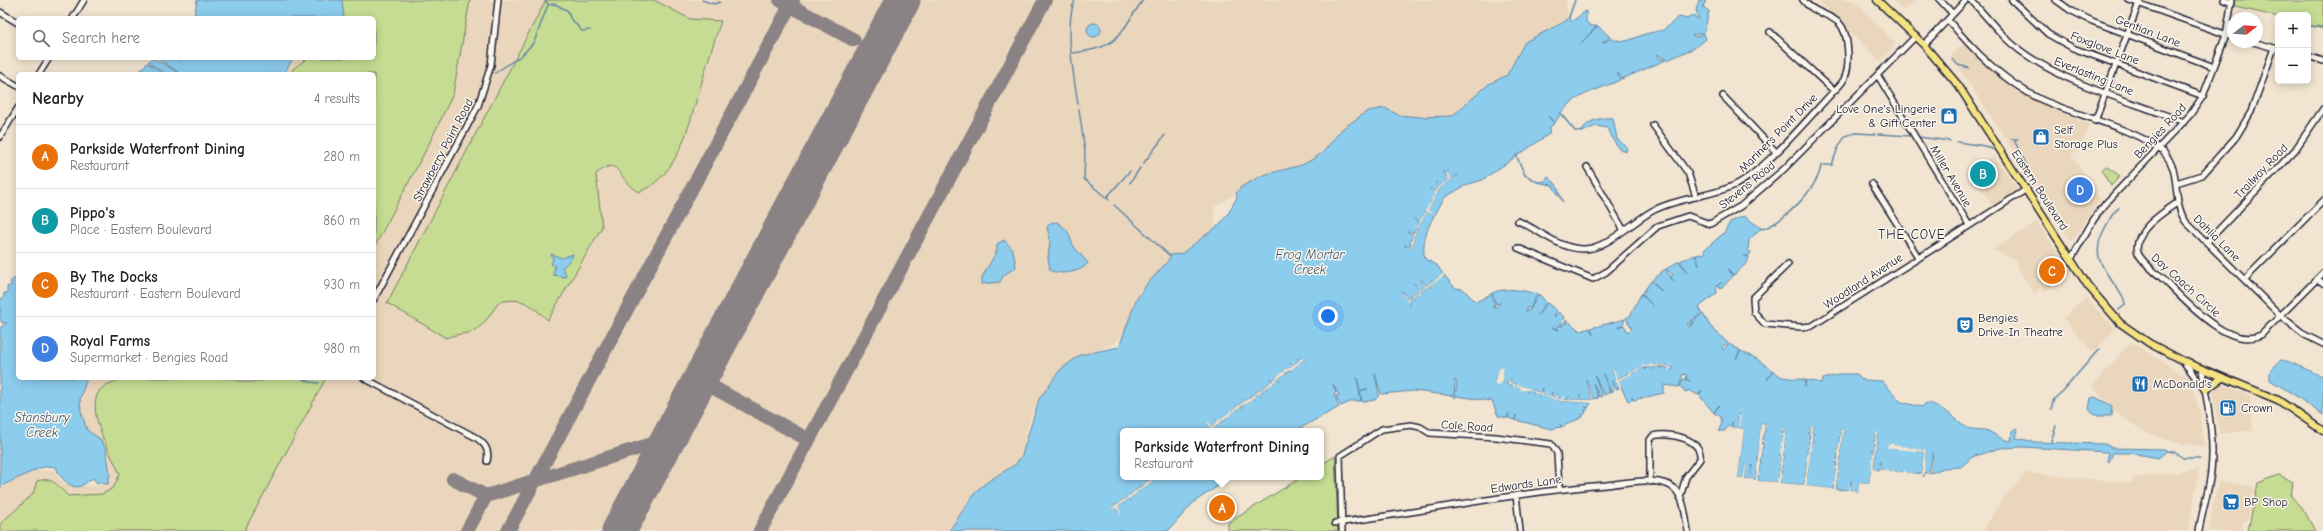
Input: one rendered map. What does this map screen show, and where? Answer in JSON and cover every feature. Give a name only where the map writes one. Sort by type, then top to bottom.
[{"type":"main road","name":"Eastern Boulevard","points":[[1877,0],[1916,36],[1958,85],[2098,300],[2120,323],[2138,337],[2183,361],[2278,400],[2323,431]]},
{"type":"main road","points":[[2205,390],[2222,378]]},
{"type":"street","points":[[74,16],[84,0]]},
{"type":"street","name":"Strawberry Point Road","points":[[376,295],[478,106],[491,65],[498,0]]},
{"type":"street","name":"Mariners Point Drive","points":[[1518,221],[1529,226],[1548,239],[1579,249],[1599,246],[1654,210],[1724,190],[1745,180],[1776,152],[1834,91],[1842,82],[1846,73],[1847,43],[1845,31],[1839,23],[1809,7],[1803,0]]},
{"type":"street","points":[[1940,0],[1953,14]]},
{"type":"street","points":[[1924,45],[1966,0]]},
{"type":"street","name":"Everlasting Lane","points":[[1971,0],[2024,53],[2057,73],[2184,122]]},
{"type":"street","name":"Foxglove Lane","points":[[2012,0],[2037,25],[2055,38],[2073,48],[2203,96]]},
{"type":"street","name":"Gentian Lane","points":[[2056,0],[2085,18],[2214,67]]},
{"type":"street","points":[[2129,0],[2139,2],[2226,35]]},
{"type":"street","points":[[2224,0],[2232,2]]},
{"type":"street","points":[[2095,121],[2139,2]]},
{"type":"street","name":"Bengies Road","points":[[2071,259],[2103,208],[2184,122],[2203,96],[2226,35],[2232,2]]},
{"type":"street","points":[[0,12],[16,22]]},
{"type":"street","name":"Dahlia Lane","points":[[1948,20],[1972,47],[2008,80],[2039,99],[2145,140],[2158,148],[2171,162],[2176,184],[2177,203],[2186,222],[2281,316],[2305,335],[2323,344]]},
{"type":"street","points":[[1770,32],[1834,91]]},
{"type":"street","name":"Stevens Road","points":[[1518,248],[1593,279],[1606,272],[1658,226],[1688,216],[1710,224],[1716,222],[1741,206],[1779,173],[1878,76],[1916,36]]},
{"type":"street","points":[[2263,45],[2275,48]]},
{"type":"street","points":[[2176,184],[2202,174],[2236,136],[2251,112],[2275,51]]},
{"type":"street","points":[[2311,57],[2323,61]]},
{"type":"street","points":[[40,72],[47,60]]},
{"type":"street","points":[[0,76],[16,85]]},
{"type":"street","name":"Miller Avenue","points":[[1878,76],[1969,225]]},
{"type":"street","points":[[1723,96],[1776,152]]},
{"type":"street","name":"Trailway Road","points":[[2207,242],[2292,155],[2321,116],[2323,109]]},
{"type":"street","points":[[0,137],[16,111]]},
{"type":"street","points":[[1653,125],[1688,173],[1696,197]]},
{"type":"street","points":[[1587,167],[1623,230]]},
{"type":"street","points":[[1872,184],[1918,257]]},
{"type":"street","name":"Woodland Avenue","points":[[1788,264],[1753,298],[1754,312],[1765,324],[1801,327],[1812,326],[2026,189]]},
{"type":"street","points":[[2245,279],[2323,201]]},
{"type":"street","name":"Day Coach Circle","points":[[2177,203],[2155,219],[2143,233],[2136,248],[2142,259],[2198,313],[2224,330],[2242,337],[2254,338],[2264,333],[2281,316]]},
{"type":"street","points":[[2281,316],[2323,273]]},
{"type":"street","points":[[2318,279],[2323,283]]},
{"type":"street","points":[[2183,361],[2205,390]]},
{"type":"street","points":[[2199,531],[2210,486],[2212,458],[2211,426],[2202,370]]},
{"type":"street","points":[[368,380],[474,437],[485,445],[489,456],[487,461]]},
{"type":"street","name":"Cole Road","points":[[1338,522],[1340,456],[1372,434],[1391,427],[1411,425],[1420,427],[1430,433],[1496,437],[1551,444],[1557,453],[1559,488]]},
{"type":"street","points":[[1650,482],[1650,440],[1654,436],[1670,435],[1691,442],[1698,449],[1700,459],[1686,477],[1680,496],[1684,505],[1688,531]]},
{"type":"street","name":"Edwards Lane","points":[[1338,522],[1559,488],[1650,482],[1669,485],[1680,496]]},
{"type":"street","points":[[1516,495],[1520,531]]},
{"type":"street","points":[[1338,522],[1342,531]]},
{"type":"shaded area","points":[[339,0],[1566,0],[1568,18],[1522,49],[1522,67],[1447,120],[1351,122],[1336,135],[1316,160],[1243,189],[1214,207],[1215,228],[1138,297],[1123,335],[1112,344],[1082,359],[1059,373],[1037,401],[1029,422],[1021,459],[960,515],[948,531],[0,531],[0,485],[34,471],[53,470],[64,484],[97,486],[107,483],[76,403],[83,380],[376,380],[376,72],[282,72],[288,60],[376,60],[376,16],[370,16]]},
{"type":"shaded area","points":[[1818,0],[1854,0],[1896,44],[1880,61]]},
{"type":"shaded area","points":[[1892,0],[1915,0],[1904,11]]},
{"type":"shaded area","points":[[1964,44],[2016,91],[2089,125],[2080,150],[2071,154],[2100,199],[2071,242],[2031,177],[1951,56]]},
{"type":"shaded area","points":[[1994,156],[2018,190],[1993,207],[1971,170]]},
{"type":"shaded area","points":[[2037,222],[2071,273],[2043,292],[2041,288],[2034,293],[2019,270],[2016,260],[1993,250]]},
{"type":"shaded area","points":[[2086,298],[2115,329],[2093,352],[2063,318]]},
{"type":"shaded area","points":[[2131,342],[2190,379],[2201,417],[2204,446],[2176,443],[2145,432],[2116,413],[2092,386]]},
{"type":"shaded area","points":[[2218,382],[2250,396],[2253,430],[2220,434],[2212,391]]},
{"type":"shaded area","points":[[2199,469],[2188,531],[1983,531],[2003,498],[2026,473],[2131,483],[2134,478]]},
{"type":"shaded area","points":[[2218,481],[2255,487],[2248,519],[2243,522],[2243,531],[2209,531]]},
{"type":"green space","points":[[339,0],[470,0],[453,94],[428,146],[376,244],[376,72],[292,72],[294,68],[305,60],[376,60],[376,16],[341,16]]},
{"type":"green space","points":[[546,0],[654,0],[690,19],[721,21],[687,131],[681,147],[664,174],[653,184],[639,192],[630,185],[614,167],[607,167],[596,174],[602,227],[548,320],[531,306],[521,301],[515,300],[499,302],[482,325],[478,328],[468,333],[446,338],[387,303]]},
{"type":"green space","points":[[2235,0],[2323,0],[2323,29],[2311,26],[2311,12],[2275,12],[2275,16],[2263,13],[2263,12],[2236,7]]},
{"type":"green space","points":[[2107,167],[2120,176],[2111,186],[2101,170]]},
{"type":"green space","points":[[119,380],[236,380],[242,382],[254,382],[258,380],[325,380],[244,531],[0,531],[0,524],[33,494],[37,481],[51,481],[68,496],[102,494],[113,488],[120,474],[106,445],[98,423],[95,402],[100,390],[110,383]]},
{"type":"green space","points":[[1335,456],[1338,531],[1228,531],[1228,523],[1297,480],[1324,480],[1324,463]]},
{"type":"green space","points":[[2279,475],[2293,482],[2291,496],[2305,512],[2315,531],[2248,531],[2258,483]]},
{"type":"water","points":[[197,0],[342,0],[344,16],[194,16]]},
{"type":"water","name":"Frog Mortar Creek","points":[[1699,0],[1706,0],[1703,7],[1709,11],[1704,33],[1692,35],[1695,37],[1704,34],[1706,39],[1702,43],[1693,49],[1668,60],[1657,54],[1659,58],[1666,60],[1622,79],[1617,72],[1620,80],[1583,95],[1575,100],[1561,113],[1555,123],[1548,116],[1554,124],[1550,127],[1549,134],[1482,180],[1466,185],[1444,198],[1435,215],[1427,211],[1434,216],[1425,236],[1425,259],[1437,265],[1443,274],[1432,282],[1431,280],[1432,283],[1426,286],[1421,279],[1425,287],[1419,290],[1414,283],[1419,291],[1414,294],[1412,292],[1413,294],[1407,298],[1402,291],[1410,306],[1408,299],[1412,296],[1414,299],[1413,296],[1429,286],[1431,288],[1430,285],[1432,284],[1435,286],[1433,283],[1444,275],[1455,288],[1463,289],[1476,302],[1491,294],[1495,305],[1492,307],[1495,306],[1496,308],[1500,303],[1496,304],[1492,293],[1497,291],[1514,290],[1537,294],[1530,309],[1527,307],[1526,311],[1529,311],[1539,294],[1546,302],[1538,315],[1547,303],[1557,311],[1553,318],[1559,312],[1565,318],[1556,328],[1552,328],[1559,330],[1557,328],[1560,325],[1563,327],[1561,324],[1566,324],[1565,321],[1568,321],[1580,331],[1590,328],[1593,335],[1591,328],[1625,319],[1623,324],[1618,327],[1624,325],[1628,332],[1632,329],[1626,318],[1630,316],[1641,294],[1653,306],[1642,294],[1651,281],[1662,292],[1652,280],[1665,269],[1670,277],[1673,275],[1666,269],[1679,261],[1687,273],[1680,261],[1695,255],[1699,266],[1696,255],[1705,253],[1704,250],[1724,233],[1730,222],[1744,216],[1761,228],[1749,240],[1748,251],[1751,252],[1749,256],[1743,256],[1749,257],[1747,263],[1734,275],[1728,269],[1733,276],[1721,289],[1717,286],[1716,287],[1717,293],[1699,307],[1702,313],[1687,324],[1689,327],[1695,322],[1691,325],[1689,324],[1703,314],[1710,326],[1728,343],[1722,347],[1723,350],[1729,344],[1740,350],[1736,359],[1741,351],[1757,359],[1782,377],[1805,380],[1805,387],[1806,380],[1822,383],[1823,379],[1841,374],[1857,374],[1863,380],[1882,381],[1901,402],[1922,407],[1926,403],[1931,404],[1953,416],[1968,428],[1985,430],[2011,441],[2012,431],[2016,428],[2018,429],[2016,438],[2035,442],[2105,444],[2112,448],[2165,449],[2167,451],[2158,458],[2132,453],[2113,453],[2109,462],[2107,459],[2109,453],[2106,452],[2023,447],[2000,448],[1972,457],[1961,467],[1944,468],[1930,473],[1933,453],[1929,472],[1923,471],[1926,451],[1888,445],[1924,452],[1921,474],[1880,470],[1880,461],[1879,470],[1873,469],[1878,434],[1876,433],[1875,442],[1873,442],[1875,443],[1874,450],[1871,450],[1874,451],[1869,483],[1859,482],[1858,492],[1854,491],[1854,488],[1853,491],[1851,491],[1851,481],[1849,490],[1836,489],[1841,447],[1843,447],[1841,446],[1843,432],[1846,432],[1839,430],[1841,431],[1834,476],[1834,489],[1806,486],[1811,442],[1814,441],[1812,441],[1812,435],[1815,434],[1812,434],[1813,428],[1815,427],[1809,427],[1811,428],[1808,451],[1806,451],[1808,452],[1804,485],[1780,483],[1782,477],[1783,457],[1785,456],[1783,456],[1786,429],[1782,428],[1782,426],[1781,428],[1784,429],[1781,456],[1779,456],[1781,457],[1778,482],[1758,481],[1762,447],[1764,447],[1762,446],[1764,431],[1766,431],[1764,430],[1764,426],[1766,426],[1766,422],[1765,425],[1762,425],[1761,422],[1756,480],[1751,480],[1752,465],[1750,479],[1745,479],[1745,464],[1743,478],[1738,478],[1744,429],[1738,428],[1739,413],[1737,428],[1732,427],[1732,422],[1731,427],[1727,426],[1725,431],[1719,431],[1722,421],[1720,416],[1714,413],[1699,395],[1702,390],[1698,395],[1688,390],[1687,392],[1684,391],[1684,389],[1680,387],[1683,379],[1690,381],[1686,379],[1687,375],[1683,374],[1679,387],[1664,385],[1664,393],[1633,400],[1632,397],[1632,400],[1628,401],[1618,381],[1644,367],[1618,379],[1612,370],[1619,388],[1616,389],[1612,381],[1614,390],[1611,392],[1603,374],[1610,392],[1604,395],[1595,376],[1602,396],[1599,397],[1593,383],[1598,398],[1593,399],[1586,379],[1592,400],[1580,400],[1580,395],[1579,400],[1570,400],[1569,396],[1569,400],[1558,399],[1557,393],[1556,398],[1551,396],[1552,392],[1550,396],[1542,393],[1543,388],[1541,393],[1510,383],[1511,378],[1508,382],[1503,381],[1501,375],[1498,373],[1494,383],[1502,382],[1527,390],[1527,393],[1528,390],[1534,392],[1533,395],[1535,392],[1540,394],[1539,397],[1541,394],[1561,401],[1562,404],[1562,401],[1591,403],[1586,411],[1584,410],[1586,412],[1582,415],[1583,417],[1561,427],[1551,429],[1508,418],[1509,413],[1507,418],[1498,416],[1492,401],[1456,396],[1455,398],[1457,382],[1455,380],[1454,396],[1414,391],[1381,394],[1375,374],[1379,395],[1375,400],[1362,402],[1360,391],[1368,389],[1360,390],[1357,378],[1361,401],[1352,401],[1341,406],[1336,396],[1339,395],[1333,384],[1336,393],[1334,394],[1339,407],[1300,428],[1213,428],[1223,420],[1225,422],[1224,420],[1229,416],[1231,417],[1230,415],[1247,402],[1248,404],[1248,402],[1253,398],[1255,400],[1254,397],[1259,393],[1262,395],[1260,393],[1272,383],[1274,385],[1273,383],[1278,379],[1280,381],[1279,378],[1284,374],[1286,376],[1285,374],[1291,369],[1297,365],[1298,366],[1297,364],[1303,360],[1305,362],[1302,358],[1299,360],[1297,358],[1299,361],[1293,365],[1290,363],[1292,366],[1286,371],[1283,369],[1285,371],[1279,376],[1277,374],[1278,376],[1265,386],[1263,384],[1265,387],[1259,391],[1256,389],[1258,391],[1252,396],[1250,394],[1251,397],[1245,401],[1242,399],[1244,402],[1238,406],[1236,405],[1237,407],[1218,422],[1216,419],[1217,422],[1212,426],[1207,423],[1211,428],[1120,428],[1120,480],[1145,480],[1147,483],[1128,496],[1126,494],[1128,497],[1122,501],[1120,499],[1121,502],[1115,506],[1113,504],[1115,507],[1113,510],[1116,508],[1120,513],[1122,513],[1117,507],[1122,503],[1124,505],[1123,503],[1128,499],[1130,501],[1129,499],[1134,495],[1136,496],[1134,494],[1139,491],[1141,492],[1140,490],[1150,482],[1153,484],[1151,482],[1154,480],[1227,480],[1194,502],[1168,531],[949,531],[977,490],[1016,464],[1022,455],[1039,399],[1060,370],[1080,355],[1119,347],[1136,300],[1147,284],[1168,261],[1171,255],[1181,254],[1219,225],[1228,214],[1237,197],[1236,193],[1241,187],[1263,175],[1302,165],[1315,158],[1323,152],[1342,129],[1368,111],[1385,108],[1398,115],[1420,117],[1452,116],[1489,84],[1507,75],[1525,42],[1564,22],[1569,17],[1571,22],[1586,11],[1586,22],[1591,26],[1597,26],[1581,43],[1598,26],[1610,37],[1602,43],[1612,38],[1614,40],[1627,41],[1645,34],[1663,30],[1679,17],[1687,19],[1692,16],[1699,19],[1696,10]],"holes":[[[1443,171],[1446,173],[1448,171],[1446,174],[1450,179],[1458,175],[1440,188],[1415,233],[1412,247],[1404,246],[1411,246],[1410,240],[1412,240],[1413,234],[1407,232],[1414,233],[1436,193],[1430,189],[1436,192],[1438,188],[1435,182],[1439,187],[1449,180]],[[1658,365],[1673,368],[1672,370],[1661,366],[1654,367],[1654,370],[1653,367],[1645,367],[1646,370],[1644,367]]]},
{"type":"water","points":[[1094,23],[1099,25],[1101,30],[1099,35],[1094,37],[1089,35],[1087,30],[1089,25]]},
{"type":"water","points":[[150,60],[156,60],[177,72],[163,72],[148,62]]},
{"type":"water","points":[[161,60],[179,60],[178,61],[292,60],[285,72],[178,72]]},
{"type":"water","points":[[147,63],[161,72],[139,72]]},
{"type":"water","points":[[1604,118],[1613,118],[1617,139],[1627,147],[1626,152],[1618,148],[1607,128],[1596,126],[1582,132],[1590,122]]},
{"type":"water","points":[[1548,177],[1556,184],[1563,202],[1552,185],[1536,182],[1545,181]]},
{"type":"water","points":[[1057,222],[1067,230],[1074,247],[1088,263],[1081,269],[1064,273],[1050,270],[1048,258],[1050,241],[1047,227],[1050,223]]},
{"type":"water","points":[[1004,240],[1013,250],[1016,267],[1004,275],[1000,282],[982,284],[982,277],[997,251],[997,244]]},
{"type":"water","points":[[551,254],[562,258],[573,254],[572,258],[562,268],[566,274],[565,277],[553,275],[555,266],[551,264],[553,259]]},
{"type":"water","name":"Stansbury Creek","points":[[13,279],[16,279],[16,380],[86,380],[80,399],[81,411],[87,430],[100,439],[106,449],[110,474],[108,484],[97,483],[93,478],[81,486],[71,486],[58,473],[57,468],[51,466],[40,468],[3,485],[0,488],[0,328],[7,323],[2,323],[0,319],[0,300],[4,297],[4,293],[7,293],[7,287],[12,285],[10,282]]},
{"type":"water","points":[[2281,360],[2323,376],[2323,415],[2270,380],[2270,371]]},
{"type":"water","points":[[2095,397],[2112,406],[2111,416],[2098,416],[2092,413],[2089,409],[2091,398]]},
{"type":"pier","points":[[1444,170],[1446,173],[1449,172],[1447,174],[1449,176],[1451,175],[1450,179],[1458,175],[1440,188],[1428,210],[1437,216],[1427,212],[1415,233],[1412,247],[1404,247],[1411,246],[1412,241],[1409,240],[1412,240],[1413,234],[1407,232],[1414,233],[1417,228],[1411,224],[1417,227],[1420,222],[1414,218],[1420,221],[1426,211],[1424,209],[1426,210],[1429,204],[1427,202],[1430,204],[1432,199],[1430,197],[1433,198],[1435,193],[1430,189],[1436,192],[1438,188],[1434,182],[1439,187],[1449,180]]},
{"type":"pier","points":[[1445,272],[1443,277],[1433,283],[1435,287],[1432,284],[1430,285],[1431,289],[1429,286],[1419,292],[1420,295],[1418,293],[1413,296],[1414,299],[1412,296],[1408,299],[1410,306],[1401,291],[1407,298],[1413,295],[1412,291],[1414,294],[1419,291],[1414,283],[1420,290],[1425,287],[1420,279],[1426,286],[1431,283],[1430,280],[1432,282]]},
{"type":"pier","points":[[1301,355],[1305,362],[1303,360],[1298,364],[1299,367],[1297,365],[1292,369],[1293,371],[1290,369],[1285,373],[1286,376],[1284,374],[1279,378],[1280,381],[1278,379],[1273,383],[1274,385],[1272,384],[1266,388],[1267,391],[1265,388],[1260,392],[1262,395],[1259,393],[1254,397],[1255,400],[1253,398],[1248,402],[1249,404],[1247,403],[1241,406],[1242,409],[1240,407],[1235,411],[1237,413],[1234,412],[1230,415],[1231,417],[1229,416],[1224,419],[1226,422],[1223,420],[1219,423],[1219,426],[1218,424],[1214,428],[1211,428],[1207,423],[1209,422],[1212,426],[1217,422],[1216,419],[1218,421],[1230,412],[1229,410],[1232,411],[1237,407],[1236,405],[1238,406],[1244,402],[1242,399],[1245,401],[1251,397],[1250,393],[1252,396],[1258,392],[1256,389],[1259,391],[1265,387],[1263,384],[1266,386],[1272,381],[1270,378],[1273,381],[1278,376],[1276,374],[1279,375],[1285,371],[1283,368],[1286,370],[1292,366],[1290,363],[1293,365],[1299,361],[1297,358],[1299,360],[1302,358]]},
{"type":"pier","points":[[1650,362],[1651,365],[1657,365],[1657,362],[1658,365],[1664,365],[1669,367],[1671,364],[1670,367],[1673,368],[1668,371],[1669,368],[1664,366],[1661,366],[1661,369],[1660,366],[1654,367],[1654,370],[1653,367],[1645,367],[1645,370],[1644,367],[1637,371],[1638,374],[1636,371],[1631,374],[1632,377],[1630,375],[1625,378],[1626,380],[1624,378],[1619,381],[1621,387],[1619,388],[1612,370],[1614,370],[1618,379],[1624,376],[1623,373],[1625,376],[1630,373],[1629,370],[1631,372],[1637,369],[1636,367],[1638,369],[1643,366],[1643,363],[1644,366],[1650,365]]},
{"type":"pier","points":[[1500,367],[1503,368],[1503,381],[1508,382],[1511,378],[1510,383],[1517,385],[1519,381],[1518,385],[1531,389],[1532,385],[1531,390],[1541,393],[1542,388],[1542,393],[1545,394],[1547,390],[1546,395],[1550,396],[1551,392],[1551,396],[1555,398],[1557,393],[1558,399],[1563,399],[1564,394],[1565,400],[1569,400],[1569,395],[1570,400],[1579,400],[1580,395],[1580,400],[1592,400],[1586,379],[1593,399],[1591,403],[1562,401],[1561,404],[1561,401],[1559,400],[1558,403],[1558,400],[1553,399],[1552,401],[1552,398],[1547,397],[1546,399],[1546,396],[1541,395],[1539,397],[1540,394],[1535,393],[1533,395],[1534,392],[1528,390],[1527,393],[1527,390],[1520,390],[1521,388],[1515,386],[1514,388],[1513,385],[1502,382],[1498,385],[1494,383]]},
{"type":"pier","points":[[1740,409],[1743,409],[1740,410],[1740,417],[1743,417],[1740,418],[1739,424],[1742,425],[1739,425],[1738,428],[1744,429],[1738,479],[1743,478],[1746,464],[1745,479],[1750,479],[1752,465],[1751,479],[1756,480],[1761,421],[1762,425],[1765,425],[1766,422],[1767,425],[1764,426],[1764,430],[1766,430],[1764,431],[1763,435],[1765,436],[1763,436],[1762,440],[1765,442],[1762,442],[1762,446],[1764,446],[1762,447],[1761,451],[1763,452],[1761,452],[1761,457],[1763,457],[1760,458],[1760,463],[1762,463],[1760,464],[1759,468],[1761,469],[1759,469],[1759,474],[1761,475],[1758,475],[1758,481],[1778,482],[1776,479],[1778,479],[1779,474],[1777,474],[1779,473],[1780,468],[1777,468],[1780,467],[1780,463],[1778,462],[1780,462],[1781,457],[1779,456],[1781,456],[1780,450],[1782,446],[1780,445],[1783,440],[1781,440],[1783,439],[1783,435],[1781,434],[1784,434],[1784,429],[1781,429],[1781,425],[1782,428],[1786,429],[1785,437],[1788,438],[1785,438],[1784,449],[1786,450],[1784,450],[1783,456],[1785,456],[1783,457],[1782,462],[1785,463],[1782,463],[1781,469],[1784,470],[1781,470],[1781,475],[1784,477],[1781,477],[1780,483],[1804,485],[1805,479],[1802,478],[1805,478],[1806,472],[1803,472],[1806,471],[1807,459],[1805,458],[1807,458],[1808,452],[1806,451],[1808,451],[1809,446],[1806,445],[1809,445],[1810,440],[1807,439],[1810,439],[1810,434],[1808,433],[1810,433],[1811,428],[1809,426],[1816,427],[1813,428],[1812,434],[1815,434],[1812,435],[1812,441],[1814,441],[1811,442],[1811,448],[1813,448],[1811,449],[1810,455],[1812,456],[1810,456],[1808,470],[1811,471],[1808,471],[1807,478],[1810,478],[1807,479],[1807,486],[1834,489],[1834,485],[1831,485],[1834,484],[1835,477],[1832,476],[1835,476],[1836,469],[1834,468],[1837,467],[1837,461],[1834,460],[1838,460],[1838,453],[1836,453],[1838,452],[1839,446],[1837,445],[1839,445],[1840,439],[1838,438],[1840,438],[1841,432],[1839,430],[1846,431],[1843,432],[1841,446],[1844,446],[1841,447],[1840,454],[1843,455],[1840,455],[1839,462],[1842,463],[1839,463],[1838,471],[1841,471],[1838,472],[1837,478],[1840,479],[1837,479],[1836,483],[1839,484],[1836,484],[1836,490],[1849,490],[1850,481],[1851,491],[1853,491],[1854,481],[1854,491],[1858,492],[1859,482],[1869,483],[1870,479],[1867,478],[1870,478],[1871,469],[1868,469],[1871,468],[1872,460],[1869,459],[1872,459],[1874,451],[1870,450],[1874,450],[1875,443],[1872,442],[1875,442],[1876,434],[1873,432],[1878,433],[1873,469],[1879,470],[1880,461],[1880,470],[1886,470],[1886,468],[1887,470],[1892,471],[1893,469],[1893,471],[1898,472],[1899,469],[1899,472],[1904,472],[1905,470],[1905,472],[1910,473],[1911,471],[1911,473],[1915,474],[1916,471],[1916,474],[1921,474],[1924,452],[1887,448],[1888,443],[1889,445],[1892,443],[1895,446],[1896,444],[1896,446],[1908,446],[1908,448],[1911,447],[1911,449],[1914,447],[1919,450],[1920,448],[1922,451],[1924,449],[1926,451],[1924,471],[1929,472],[1934,453],[1930,473],[1924,472],[1922,479],[1921,475],[1873,470],[1871,484],[1861,484],[1858,494],[1737,480],[1742,431],[1726,428],[1737,428]]},
{"type":"pier","points":[[1145,480],[1147,482],[1154,480],[1151,482],[1153,484],[1150,483],[1146,486],[1147,488],[1145,487],[1140,490],[1142,492],[1139,491],[1135,494],[1136,497],[1134,495],[1129,499],[1131,501],[1128,499],[1123,503],[1124,506],[1122,503],[1118,507],[1122,513],[1118,516],[1120,513],[1116,508],[1113,510],[1112,508],[1115,507],[1113,504],[1116,506],[1121,502],[1119,499],[1122,501],[1128,497],[1126,494],[1129,496],[1134,492],[1132,489],[1135,492],[1146,483]]},
{"type":"waterway","points":[[495,73],[522,55],[534,42],[548,5],[546,0]]},
{"type":"waterway","points":[[702,0],[714,4],[720,2]]},
{"type":"waterway","points":[[1075,0],[1070,22],[1070,36],[1072,66],[1078,104]]},
{"type":"waterway","points":[[1132,16],[1143,0]]},
{"type":"waterway","name":"Frog Mortar Creek","points":[[1569,17],[1575,0]]},
{"type":"waterway","points":[[548,5],[555,4],[568,11],[570,18],[582,31],[590,30]]},
{"type":"waterway","points":[[1073,53],[1093,50],[1107,44],[1119,35],[1131,18]]},
{"type":"waterway","points":[[2311,26],[2323,27]]},
{"type":"waterway","points":[[1952,59],[1958,65],[1969,68]]},
{"type":"waterway","points":[[1079,109],[1085,152],[1084,179],[1109,200]]},
{"type":"waterway","points":[[1560,113],[1575,131],[1582,132]]},
{"type":"waterway","points":[[1761,229],[1770,226],[1789,213],[1814,183],[1819,174],[1821,165],[1832,165],[1837,150],[1845,136],[1855,133],[1875,134]]},
{"type":"waterway","points":[[1878,134],[1911,136]]},
{"type":"waterway","points":[[1143,164],[1165,135]]},
{"type":"waterway","points":[[1918,137],[1950,141]]},
{"type":"waterway","points":[[2011,139],[2018,139]]},
{"type":"waterway","points":[[2014,140],[2026,164]]},
{"type":"waterway","points":[[1957,142],[1985,146],[1994,150]]},
{"type":"waterway","points":[[1516,155],[1525,175],[1536,181]]},
{"type":"waterway","points":[[1130,183],[1140,168]]},
{"type":"waterway","points":[[1106,198],[1130,171]]},
{"type":"waterway","points":[[1114,205],[1170,256]]},
{"type":"waterway","points":[[2119,208],[2113,214],[2105,228],[2100,239],[2098,249],[2102,266],[2124,299],[2125,305],[2119,310]]},
{"type":"waterway","points":[[2051,409],[2054,399],[2063,391],[2099,349]]},
{"type":"waterway","points":[[258,380],[263,380]]},
{"type":"waterway","points":[[305,380],[319,383]]},
{"type":"waterway","points":[[2051,441],[2056,426]]},
{"type":"waterway","name":"Frog Mortar Creek","points":[[2167,451],[2174,452],[2183,458],[2200,458]]},
{"type":"taxiway","points":[[780,0],[854,40]]},
{"type":"taxiway","points":[[508,531],[793,0]]},
{"type":"taxiway","points":[[760,531],[1045,0]]},
{"type":"taxiway","points":[[716,389],[809,440]]},
{"type":"taxiway","points":[[467,531],[486,496],[668,439]]},
{"type":"taxiway","points":[[453,479],[486,496]]},
{"type":"runway","points":[[619,531],[903,0]]},
{"type":"place","name":"Love One's Lingerie & Gift Center","points":[[1949,116]]},
{"type":"place","name":"Self Storage Plus","points":[[2041,137]]},
{"type":"place","name":"Pippo's","points":[[1983,174]]},
{"type":"place","name":"Royal Farms","points":[[2080,190]]},
{"type":"place","name":"By The Docks","points":[[2052,271]]},
{"type":"place","name":"Bengies Drive-In Theatre","points":[[1965,325]]},
{"type":"place","name":"McDonald's","points":[[2140,384]]},
{"type":"place","name":"Crown","points":[[2228,408]]},
{"type":"place","name":"BP Shop","points":[[2231,502]]},
{"type":"place","name":"Parkside Waterfront Dining","points":[[1222,508]]},
{"type":"district","name":"THE COVE","points":[[1912,234]]}]
